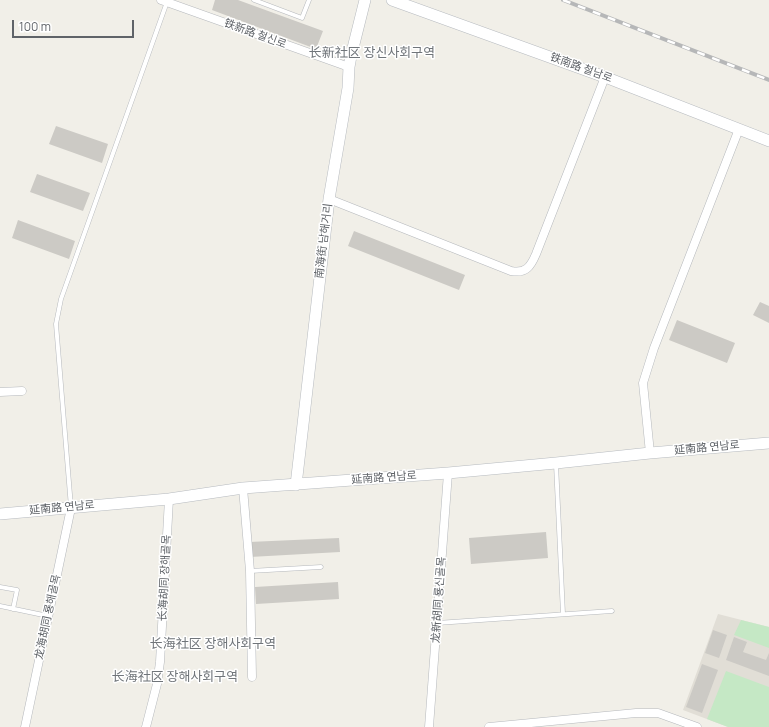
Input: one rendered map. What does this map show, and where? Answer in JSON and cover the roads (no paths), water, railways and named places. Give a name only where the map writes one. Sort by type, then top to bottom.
[{"type":"street","name":"南海街 남해거리","points":[[296,484],[329,199],[348,88],[349,67],[365,0]]},
{"type":"street","name":"铁南路 철남로","points":[[392,0],[605,77],[769,141]]},
{"type":"street","name":"铁新路 철신로","points":[[164,1],[349,67]]},
{"type":"street","points":[[329,199],[511,271],[523,271],[529,268],[536,254],[605,77]]},
{"type":"street","points":[[650,453],[643,383],[654,348],[738,129]]},
{"type":"street","points":[[0,392],[22,390]]},
{"type":"street","name":"延南路 연남로","points":[[0,514],[169,500],[243,488],[556,464],[650,453],[769,443]]},
{"type":"street","name":"龙新胡同 룡신골목","points":[[430,727],[448,473]]},
{"type":"street","points":[[243,488],[250,571],[252,677]]},
{"type":"street","name":"长海胡同 장해골목","points":[[146,727],[157,684],[160,662],[169,500]]},
{"type":"street","name":"龙海胡同 룡해골목","points":[[25,727],[71,508]]},
{"type":"street","points":[[488,727],[636,713],[658,713],[697,727]]},
{"type":"lane","points":[[254,0],[302,18],[309,0]]},
{"type":"lane","points":[[71,508],[56,324],[57,312],[164,1]]},
{"type":"lane","points":[[556,464],[563,614]]},
{"type":"lane","points":[[250,571],[322,567]]},
{"type":"lane","points":[[0,587],[17,590],[13,609]]},
{"type":"lane","points":[[0,606],[48,616]]},
{"type":"lane","points":[[437,623],[612,611]]},
{"type":"railway","points":[[563,0],[769,80]]},
{"type":"district","name":"长新社区 장신사회구역","points":[[372,53]]},
{"type":"district","name":"长海社区 장해사회구역","points":[[213,644]]},
{"type":"district","name":"长海社区 장해사회구역","points":[[175,677]]}]
